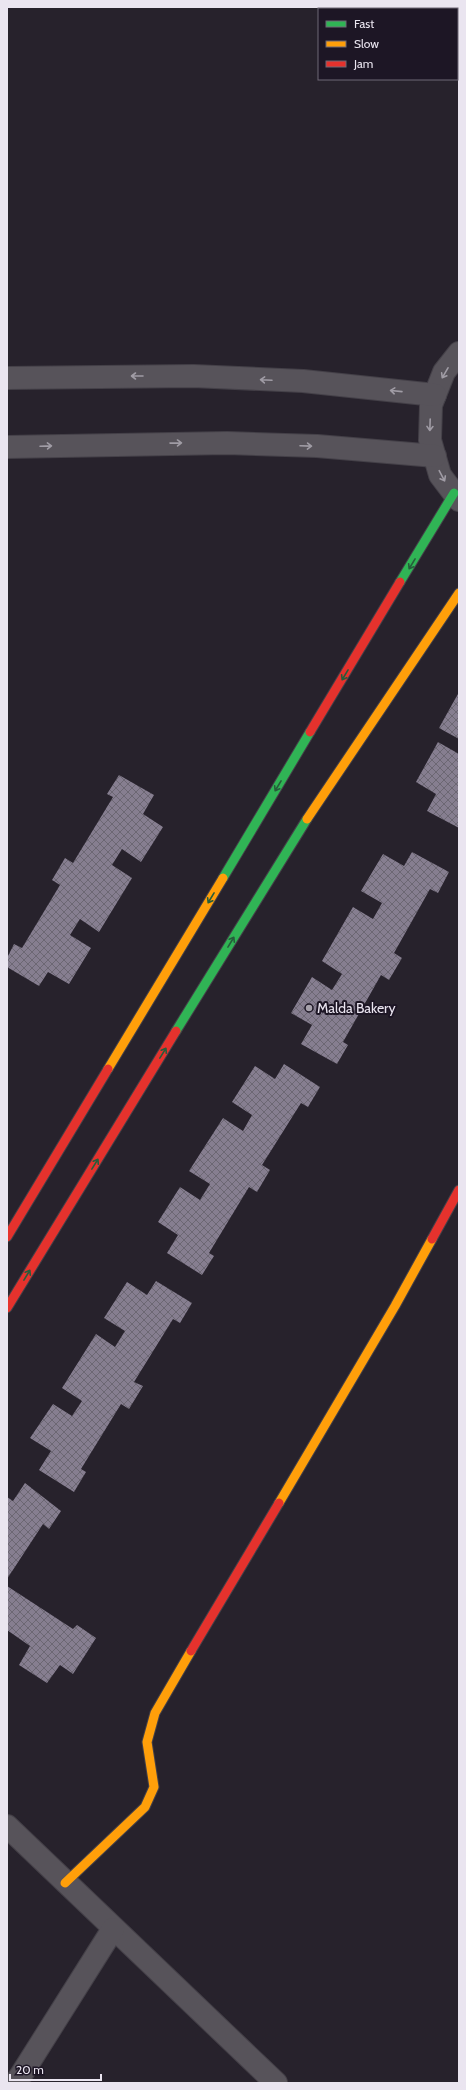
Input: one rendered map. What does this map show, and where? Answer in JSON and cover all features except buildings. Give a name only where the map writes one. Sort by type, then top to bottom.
[{"type":"street","points":[[7,1237],[456,497],[440,475],[430,440],[431,405],[444,372],[459,353]]},
{"type":"street","points":[[7,378],[193,376],[303,381],[435,395]]},
{"type":"street","points":[[7,447],[227,443],[317,446],[435,456]]},
{"type":"street","points":[[7,1308],[295,836],[459,593]]},
{"type":"street","points":[[65,1883],[131,1822],[145,1807],[154,1787],[147,1742],[154,1713],[395,1306],[459,1190]]},
{"type":"street","points":[[7,1826],[113,1929],[276,2083]]},
{"type":"street","points":[[16,2083],[113,1929]]},
{"type":"traffic: fast","points":[[400,582],[454,493]]},
{"type":"traffic: fast","points":[[223,878],[310,732]]},
{"type":"traffic: fast","points":[[176,1031],[307,819]]},
{"type":"traffic: slow","points":[[307,819],[459,593]]},
{"type":"traffic: slow","points":[[108,1069],[223,878]]},
{"type":"traffic: slow","points":[[279,1503],[395,1306],[432,1239]]},
{"type":"traffic: slow","points":[[65,1883],[145,1807],[154,1787],[147,1742],[155,1713],[191,1651]]},
{"type":"traffic: jam","points":[[310,732],[400,582]]},
{"type":"traffic: jam","points":[[7,1308],[176,1031]]},
{"type":"traffic: jam","points":[[7,1237],[108,1069]]},
{"type":"traffic: jam","points":[[432,1239],[459,1190]]},
{"type":"traffic: jam","points":[[191,1651],[279,1503]]},
{"type":"place","name":"Malda Bakery","points":[[309,1008]]}]
